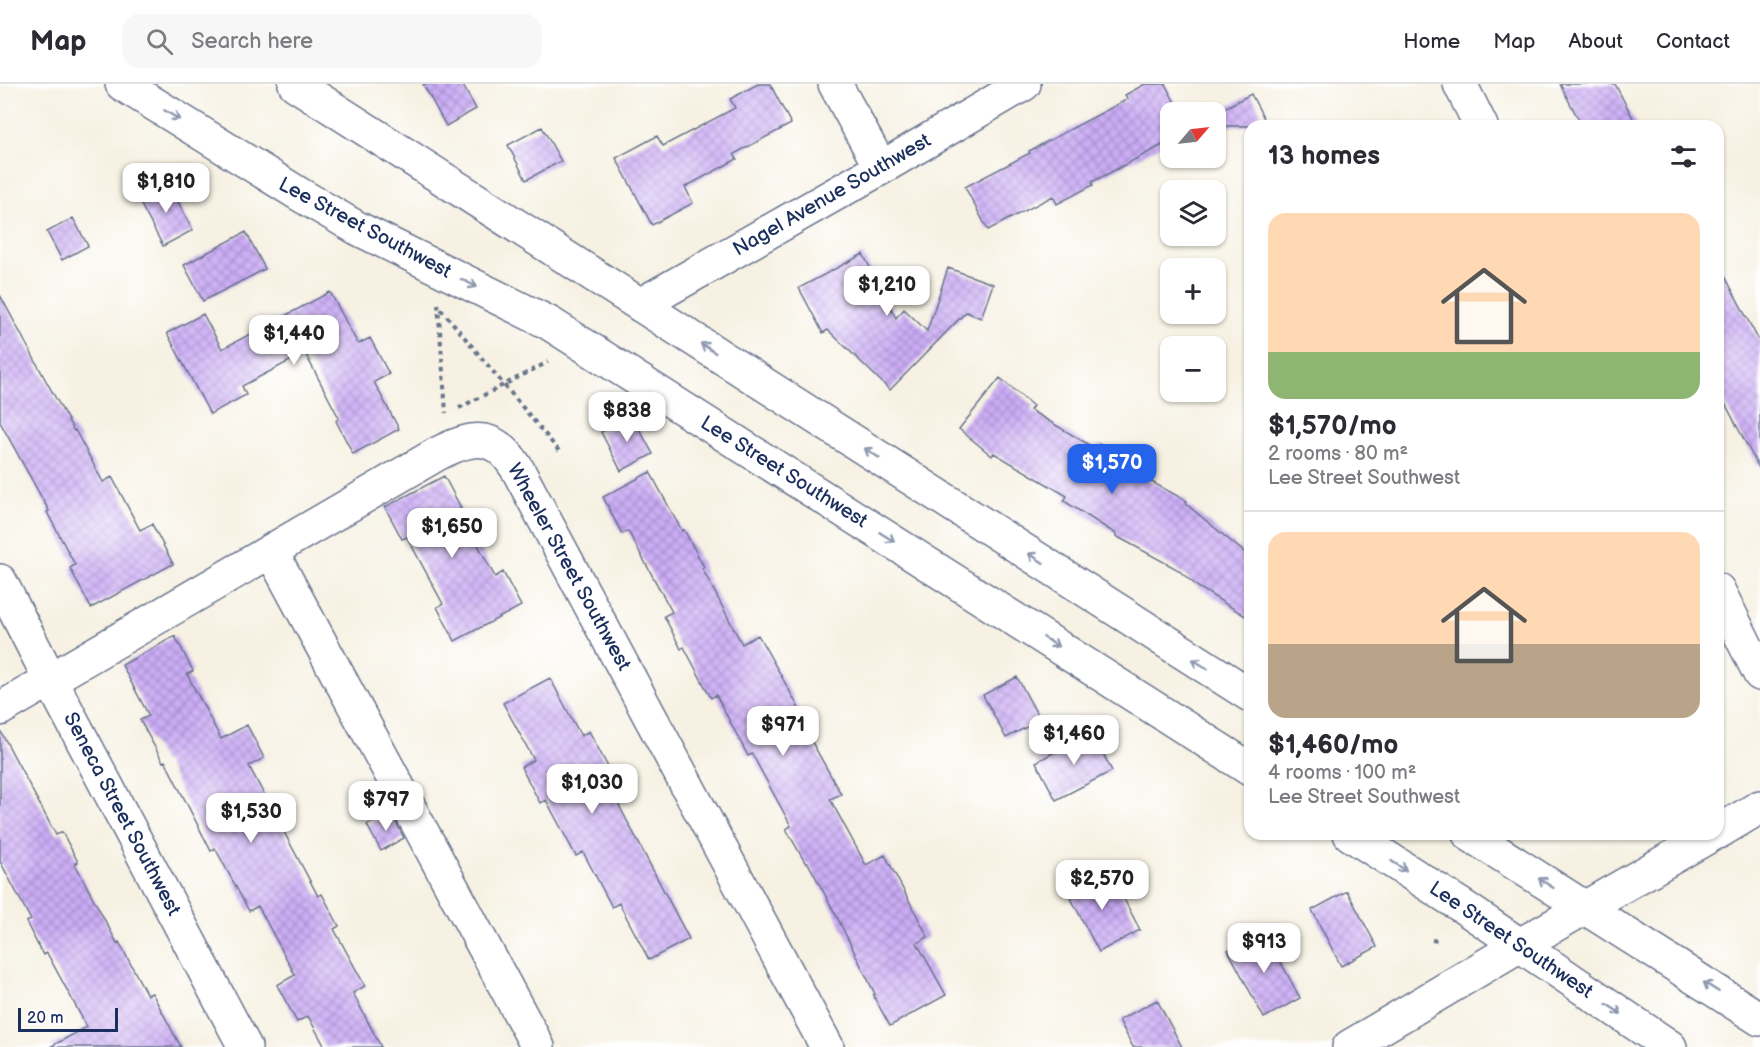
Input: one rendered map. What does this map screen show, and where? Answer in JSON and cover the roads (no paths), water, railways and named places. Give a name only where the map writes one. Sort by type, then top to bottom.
[{"type":"street","name":"Lee Street Southwest","points":[[122,84],[357,228],[549,323],[1244,765]]},
{"type":"street","points":[[295,84],[1244,691]]},
{"type":"street","points":[[835,84],[881,168]]},
{"type":"street","name":"Nagel Avenue Southwest","points":[[640,304],[1024,84]]},
{"type":"street","points":[[1460,84],[1478,120]]},
{"type":"street","name":"Wheeler Street Southwest","points":[[0,709],[457,444],[478,440],[489,442],[500,448],[511,459],[519,472],[827,1047]]},
{"type":"street","points":[[271,551],[538,1047]]},
{"type":"street","name":"Seneca Street Southwest","points":[[0,581],[245,1047]]},
{"type":"street","points":[[1724,602],[1760,674]]},
{"type":"street","points":[[1724,828],[1760,807]]},
{"type":"street","name":"Lee Street Southwest","points":[[1359,840],[1670,1047]]},
{"type":"street","points":[[1478,840],[1760,1019]]},
{"type":"street","points":[[1349,1047],[1703,840]]}]
